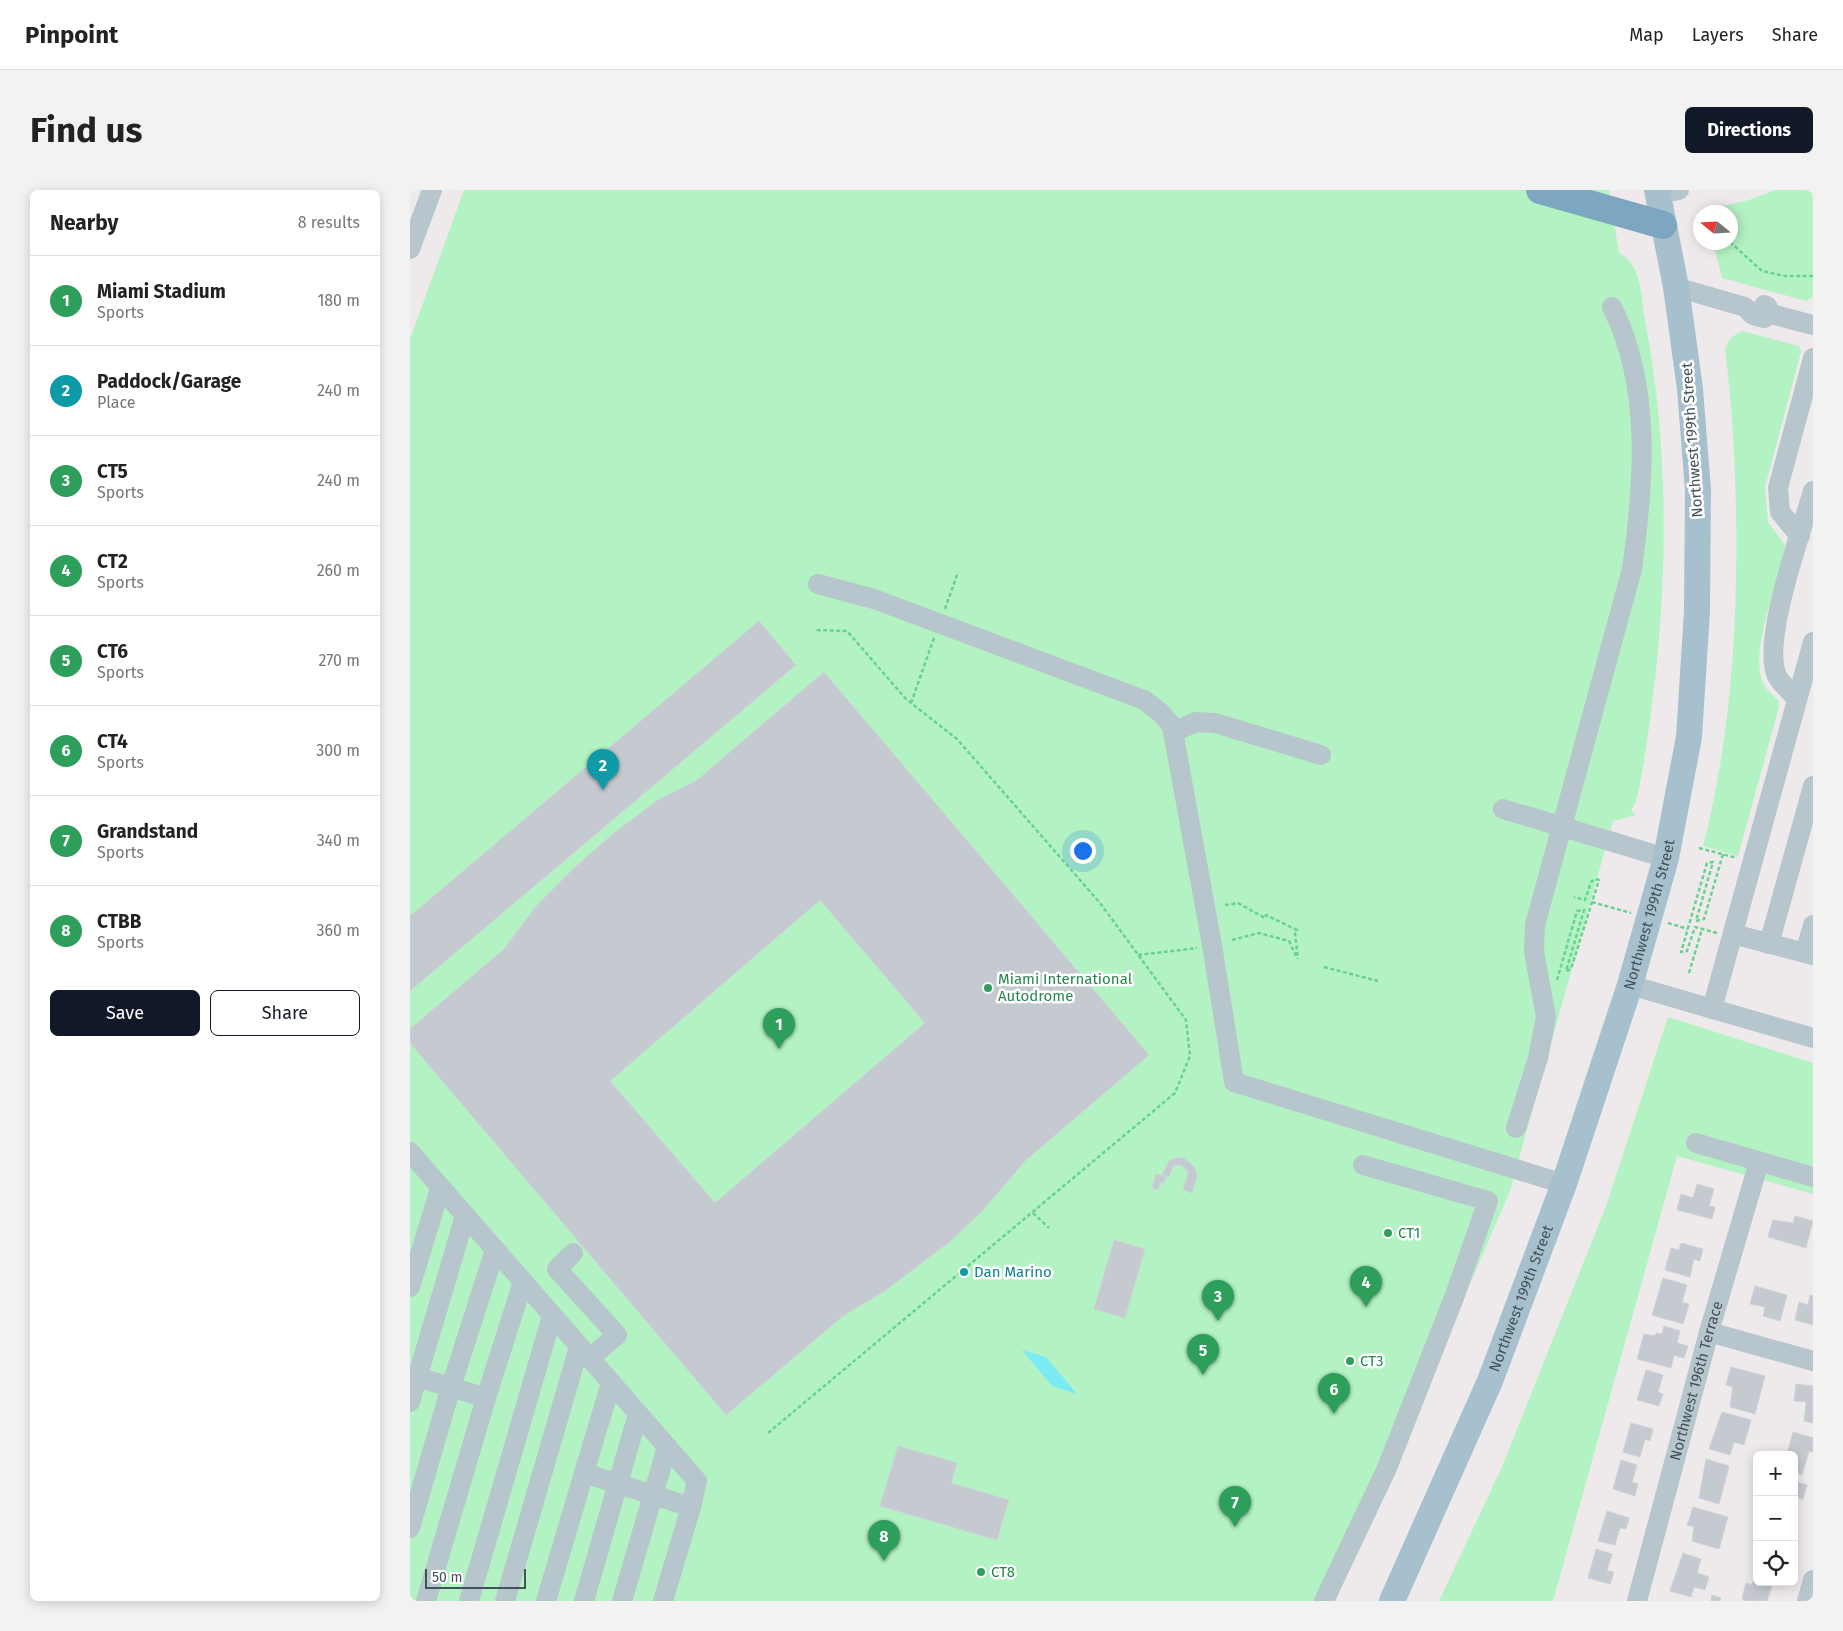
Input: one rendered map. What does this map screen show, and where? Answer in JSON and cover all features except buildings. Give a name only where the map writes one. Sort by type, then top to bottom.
[{"type":"highway","points":[[1540,190],[1663,225]]},
{"type":"main road","name":"Northwest 199th Street","points":[[1392,1601],[1490,1381],[1564,1184],[1630,985],[1666,858],[1689,737],[1697,611],[1698,490],[1690,388],[1676,287],[1663,225],[1664,191]]},
{"type":"street","points":[[410,249],[432,190]]},
{"type":"street","points":[[1676,287],[1746,307],[1753,315],[1764,318],[1771,314],[1813,329]]},
{"type":"street","points":[[1516,1128],[1544,1037],[1547,1012],[1534,952],[1534,938],[1540,901],[1632,569],[1642,485],[1640,431],[1632,357],[1624,331],[1612,307]]},
{"type":"street","points":[[1800,536],[1780,512],[1778,488],[1813,358]]},
{"type":"street","points":[[1797,699],[1778,676],[1772,658],[1774,628],[1813,491]]},
{"type":"street","points":[[818,584],[874,599],[1144,700],[1161,713],[1172,726],[1212,945],[1234,1082],[1564,1184]]},
{"type":"street","points":[[1712,1009],[1727,934],[1813,642]]},
{"type":"street","points":[[1173,732],[1196,722],[1215,723],[1321,755]]},
{"type":"street","points":[[1769,944],[1813,786]]},
{"type":"street","points":[[1503,809],[1666,858]]},
{"type":"street","points":[[1727,934],[1809,954],[1813,925]]},
{"type":"street","points":[[1630,985],[1813,1038]]},
{"type":"street","points":[[1696,1143],[1813,1177]]},
{"type":"street","points":[[410,1152],[440,1189],[697,1481],[663,1601]]},
{"type":"street","name":"Northwest 196th Terrace","points":[[1637,1601],[1709,1332],[1759,1162]]},
{"type":"street","points":[[1324,1601],[1387,1468],[1455,1295],[1488,1201],[1363,1165]]},
{"type":"street","points":[[410,1287],[440,1189]]},
{"type":"street","points":[[410,1402],[414,1376],[465,1216]]},
{"type":"street","points":[[410,1528],[451,1387],[495,1250]]},
{"type":"street","points":[[505,1601],[585,1352],[617,1335],[557,1269],[573,1253]]},
{"type":"street","points":[[426,1601],[486,1398],[523,1282]]},
{"type":"street","points":[[469,1601],[552,1316]]},
{"type":"street","points":[[1709,1332],[1813,1361]]},
{"type":"street","points":[[414,1376],[486,1398]]},
{"type":"street","points":[[546,1601],[611,1382]]},
{"type":"street","points":[[584,1601],[638,1414]]},
{"type":"street","points":[[622,1601],[667,1447]]},
{"type":"street","points":[[584,1473],[691,1507]]},
{"type":"street","points":[[1807,1601],[1813,1580]]},
{"type":"path","points":[[1738,249],[1762,271],[1785,276],[1813,276]]},
{"type":"path","points":[[944,612],[958,572]]},
{"type":"path","points":[[768,1433],[1175,1093],[1190,1056],[1186,1020],[1100,903],[951,733],[911,703],[847,631],[816,630]]},
{"type":"path","points":[[911,703],[936,634]]},
{"type":"path","points":[[1699,848],[1741,860]]},
{"type":"path","points":[[1723,854],[1704,919],[1696,921],[1714,862],[1708,863],[1686,928],[1681,952],[1688,951],[1695,927],[1727,934]]},
{"type":"path","points":[[1556,981],[1578,911],[1584,910],[1566,971],[1572,969],[1599,880],[1595,879],[1592,882],[1585,900],[1574,897]]},
{"type":"path","points":[[1225,905],[1238,903],[1265,918],[1266,915],[1297,930],[1295,934],[1298,959],[1289,942],[1266,935],[1259,933],[1232,940]]},
{"type":"path","points":[[1689,973],[1702,929]]},
{"type":"path","points":[[1138,955],[1202,947]]},
{"type":"path","points":[[1324,967],[1378,981]]},
{"type":"path","points":[[1033,1213],[1049,1228]]},
{"type":"green space","name":"Miami International Autodrome","points":[[464,190],[1609,190],[1619,253],[1627,258],[1632,265],[1641,292],[1654,377],[1660,435],[1663,494],[1664,552],[1661,610],[1649,727],[1640,784],[1636,801],[1631,811],[1636,815],[1613,821],[1510,1191],[1334,1601],[410,1601],[410,339]]},
{"type":"green space","points":[[1775,190],[1813,190],[1813,297],[1806,301],[1722,278],[1715,250],[1738,250],[1738,205],[1728,205],[1749,200]]},
{"type":"green space","points":[[1742,331],[1799,346],[1801,352],[1765,487],[1768,522],[1785,545],[1762,635],[1760,670],[1764,685],[1779,702],[1779,707],[1738,856],[1703,846],[1713,805],[1726,722],[1731,680],[1736,596],[1736,492],[1725,350],[1730,338]]},
{"type":"green space","points":[[1668,1017],[1813,1063],[1813,1194],[1677,1156],[1553,1601],[1439,1601],[1501,1469],[1606,1206]]},
{"type":"water","points":[[1022,1350],[1046,1357],[1077,1394],[1052,1386]]},
{"type":"place","name":"Paddock/Garage","points":[[603,790]]},
{"type":"place","name":"Miami International Autodrome","points":[[988,988]]},
{"type":"place","name":"Miami Stadium","points":[[779,1049]]},
{"type":"place","name":"CT1","points":[[1388,1233]]},
{"type":"place","name":"Dan Marino","points":[[964,1272]]},
{"type":"place","name":"CT2","points":[[1366,1307]]},
{"type":"place","name":"CT5","points":[[1218,1321]]},
{"type":"place","name":"CT3","points":[[1350,1361]]},
{"type":"place","name":"CT6","points":[[1203,1375]]},
{"type":"place","name":"CT4","points":[[1334,1414]]},
{"type":"place","name":"Grandstand","points":[[1235,1527]]},
{"type":"place","name":"CTBB","points":[[884,1561]]},
{"type":"place","name":"CT8","points":[[981,1572]]}]
